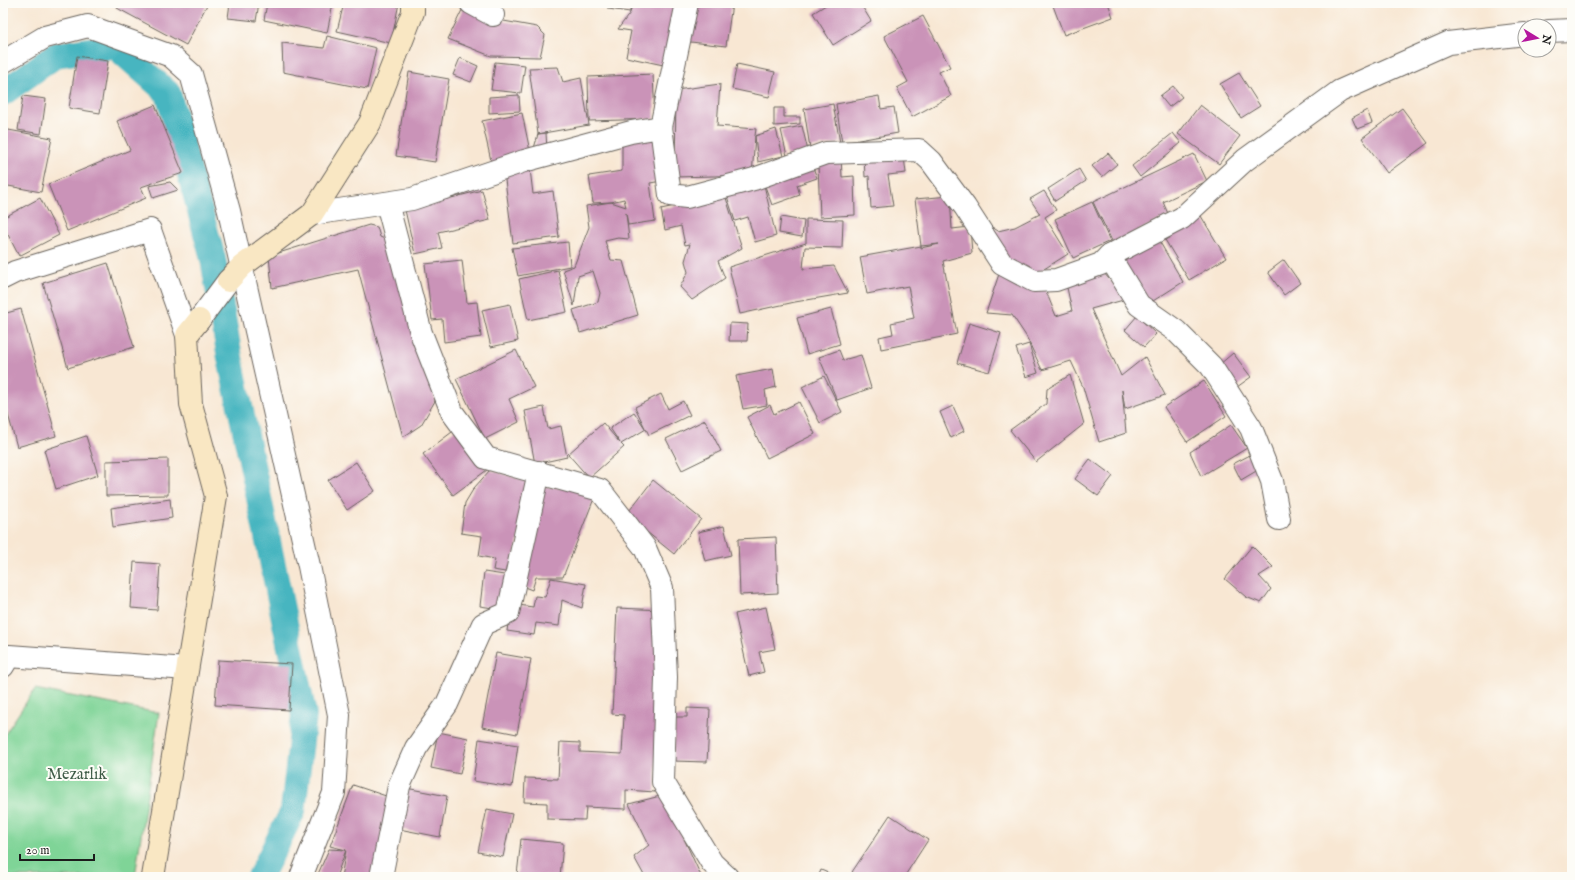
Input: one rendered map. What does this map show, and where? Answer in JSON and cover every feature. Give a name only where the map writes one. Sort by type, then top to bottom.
[{"type":"main road","points":[[235,274],[312,214],[370,123],[413,12],[413,3]]},
{"type":"main road","points":[[153,877],[216,496],[191,404],[193,328]]},
{"type":"street","points":[[471,3],[493,15]]},
{"type":"street","points":[[687,3],[661,128],[670,195],[687,197],[754,178],[826,153],[919,150],[931,161],[965,207],[1002,264],[1034,281],[1056,280],[1101,264],[1109,256],[1182,218],[1245,160],[1340,91],[1448,43],[1517,35]]},
{"type":"street","points":[[3,62],[45,37],[88,26],[171,56],[191,74],[229,211],[235,274],[309,566],[339,714],[334,793],[301,877]]},
{"type":"street","points":[[1557,31],[1572,30]]},
{"type":"street","points":[[312,214],[412,199],[524,161],[616,136],[661,128]]},
{"type":"street","points":[[387,203],[421,333],[452,412],[486,458],[600,490],[645,548],[662,588],[666,677],[663,782],[712,863],[726,877]]},
{"type":"street","points":[[3,278],[15,272],[150,230],[193,328],[235,274]]},
{"type":"street","points":[[1109,256],[1139,305],[1176,331],[1211,366],[1251,428],[1272,481],[1279,519]]},
{"type":"street","points":[[381,877],[399,786],[416,748],[447,704],[483,624],[508,613],[539,472]]},
{"type":"street","points":[[3,666],[9,656],[187,669]]},
{"type":"green space","name":"Mezarlık","points":[[35,689],[159,713],[135,877],[3,877],[3,737]]},
{"type":"building","points":[[120,3],[208,3],[186,45],[117,8]]},
{"type":"building","points":[[230,3],[259,3],[256,21],[228,18]]},
{"type":"building","points":[[267,3],[333,3],[327,33],[264,20]]},
{"type":"building","points":[[344,3],[399,3],[391,43],[337,31]]},
{"type":"building","points":[[608,3],[631,3],[630,12],[608,9]]},
{"type":"building","points":[[633,3],[662,3],[680,6],[668,66],[626,57],[631,31],[618,29],[630,13]]},
{"type":"building","points":[[691,3],[732,4],[726,46],[682,41]]},
{"type":"building","points":[[829,3],[860,3],[871,21],[833,45],[813,13]]},
{"type":"building","points":[[1052,3],[1108,3],[1113,17],[1064,35]]},
{"type":"building","points":[[464,6],[498,20],[537,27],[545,35],[540,57],[491,56],[448,39]]},
{"type":"building","points":[[923,16],[950,67],[939,72],[951,96],[912,117],[897,88],[908,82],[884,36]]},
{"type":"building","points":[[327,36],[376,48],[367,89],[283,72],[282,43],[324,48]]},
{"type":"building","points":[[77,56],[108,61],[100,113],[69,108]]},
{"type":"building","points":[[460,58],[478,66],[471,82],[453,75]]},
{"type":"building","points":[[495,62],[525,65],[521,93],[491,90]]},
{"type":"building","points":[[737,64],[775,72],[769,97],[732,89]]},
{"type":"building","points":[[558,67],[563,82],[581,78],[589,125],[538,134],[529,68]]},
{"type":"building","points":[[409,72],[449,79],[435,162],[396,156]]},
{"type":"building","points":[[1239,73],[1260,106],[1241,118],[1220,84]]},
{"type":"building","points":[[653,74],[655,119],[589,121],[588,77]]},
{"type":"building","points":[[720,84],[717,126],[756,129],[752,175],[675,177],[676,90]]},
{"type":"building","points":[[1173,86],[1182,97],[1169,107],[1160,96]]},
{"type":"building","points":[[519,95],[520,111],[489,113],[489,97]]},
{"type":"building","points":[[23,96],[46,99],[41,134],[18,130]]},
{"type":"building","points":[[879,96],[881,109],[894,107],[898,133],[842,143],[836,104]]},
{"type":"building","points":[[833,104],[840,143],[810,148],[804,109]]},
{"type":"building","points":[[155,105],[183,173],[141,187],[146,198],[67,231],[48,184],[130,150],[117,121]]},
{"type":"building","points":[[1200,105],[1240,136],[1219,164],[1178,134]]},
{"type":"building","points":[[774,108],[784,108],[784,117],[800,117],[800,124],[774,126]]},
{"type":"building","points":[[1402,108],[1428,143],[1387,173],[1362,138]]},
{"type":"building","points":[[1367,110],[1372,123],[1357,129],[1352,118]]},
{"type":"building","points":[[522,113],[531,156],[492,165],[482,121]]},
{"type":"building","points":[[802,126],[808,151],[787,156],[781,130]]},
{"type":"building","points":[[3,129],[52,138],[41,192],[3,185]]},
{"type":"building","points":[[776,129],[783,156],[758,162],[755,136]]},
{"type":"building","points":[[546,133],[547,151],[533,152],[538,134]]},
{"type":"building","points":[[1173,133],[1181,143],[1140,177],[1132,166]]},
{"type":"building","points":[[654,134],[662,181],[650,183],[655,221],[628,225],[626,213],[629,239],[618,238],[605,241],[611,260],[623,261],[638,315],[580,333],[573,310],[598,302],[600,293],[593,271],[578,276],[574,306],[563,270],[574,266],[589,227],[586,206],[611,202],[593,203],[589,176],[622,171],[622,139]],"holes":[[[624,199],[626,207],[611,202]]]},
{"type":"building","points":[[1108,153],[1117,164],[1102,177],[1092,166]]},
{"type":"building","points":[[1194,154],[1207,181],[1163,202],[1169,216],[1113,243],[1093,202]]},
{"type":"building","points":[[841,155],[842,177],[854,176],[855,215],[820,217],[818,164]]},
{"type":"building","points":[[864,157],[904,157],[906,173],[888,175],[893,206],[871,208],[869,176],[865,177]]},
{"type":"building","points":[[811,162],[817,178],[797,185],[800,195],[772,205],[763,181],[776,236],[755,242],[748,217],[735,221],[726,193]]},
{"type":"building","points":[[530,169],[533,194],[553,191],[559,237],[513,243],[504,172]]},
{"type":"building","points":[[1079,169],[1086,181],[1055,201],[1048,189]]},
{"type":"building","points":[[170,182],[178,190],[153,198],[149,186]]},
{"type":"building","points":[[482,190],[490,220],[438,232],[442,248],[415,254],[405,210]]},
{"type":"building","points":[[1044,191],[1056,210],[1045,217],[1068,254],[1036,274],[1003,258],[983,221],[998,231],[1015,227],[1040,214],[1030,199]]},
{"type":"building","points":[[725,195],[742,248],[718,261],[725,278],[692,300],[680,287],[688,272],[685,261],[690,244],[685,245],[681,226],[665,230],[661,209]]},
{"type":"building","points":[[950,196],[952,229],[970,227],[972,253],[943,261],[957,334],[881,349],[879,337],[893,334],[891,323],[914,318],[908,286],[867,294],[860,257],[921,246],[915,199]],"holes":[[[939,244],[921,248],[921,246]]]},
{"type":"building","points":[[40,198],[59,235],[19,256],[3,225],[3,218]]},
{"type":"building","points":[[1092,202],[1110,241],[1073,258],[1055,219]]},
{"type":"building","points":[[1198,211],[1226,258],[1189,280],[1161,233]]},
{"type":"building","points":[[781,217],[804,221],[802,237],[779,233]]},
{"type":"building","points":[[806,219],[843,220],[842,248],[805,247],[803,269],[834,266],[848,293],[795,302],[740,314],[729,267],[806,243]]},
{"type":"building","points":[[369,225],[377,227],[380,237],[394,243],[433,386],[435,401],[421,425],[403,437],[358,269],[272,288],[269,256]]},
{"type":"building","points":[[1154,232],[1183,282],[1145,306],[1118,260]]},
{"type":"building","points":[[568,242],[570,266],[518,276],[512,248]]},
{"type":"building","points":[[462,260],[467,303],[477,302],[481,337],[444,342],[442,319],[432,320],[425,264]]},
{"type":"building","points":[[1284,260],[1300,283],[1284,295],[1268,272]]},
{"type":"building","points":[[108,263],[134,347],[68,368],[43,283]]},
{"type":"building","points":[[558,270],[567,312],[528,320],[519,279]]},
{"type":"building","points":[[1102,271],[1127,299],[1091,309],[1121,376],[1145,357],[1165,395],[1125,409],[1122,390],[1126,433],[1099,442],[1083,387],[1071,361],[1042,370],[1026,336],[1012,315],[986,313],[999,274],[1045,289],[1056,316],[1072,311],[1066,283]]},
{"type":"building","points":[[510,304],[518,341],[491,347],[482,310]]},
{"type":"building","points":[[21,309],[56,436],[17,447],[3,396],[3,314]]},
{"type":"building","points":[[831,309],[840,344],[807,354],[797,318]]},
{"type":"building","points":[[1137,316],[1156,334],[1144,347],[1125,330]]},
{"type":"building","points":[[730,323],[748,324],[747,341],[729,341]]},
{"type":"building","points":[[969,323],[1001,333],[989,372],[957,363]]},
{"type":"building","points":[[1029,344],[1038,373],[1026,377],[1016,348]]},
{"type":"building","points":[[516,350],[534,387],[509,399],[519,422],[485,439],[456,379]]},
{"type":"building","points":[[839,350],[843,360],[861,355],[871,388],[837,400],[819,357]]},
{"type":"building","points":[[1233,353],[1251,377],[1237,387],[1219,365]]},
{"type":"building","points":[[773,369],[776,387],[765,390],[767,405],[743,409],[736,376]]},
{"type":"building","points":[[1070,375],[1084,424],[1036,462],[1010,430],[1046,404],[1047,389]]},
{"type":"building","points":[[824,376],[842,412],[820,423],[802,387]]},
{"type":"building","points":[[1204,381],[1226,416],[1187,442],[1164,407]]},
{"type":"building","points":[[661,394],[668,409],[683,401],[690,415],[649,435],[646,429],[621,444],[624,447],[589,478],[568,454],[603,423],[620,443],[610,428],[634,412],[645,428],[635,407]]},
{"type":"building","points":[[799,402],[815,434],[767,458],[747,417],[770,405],[774,414]]},
{"type":"building","points":[[953,406],[964,431],[951,438],[940,412]]},
{"type":"building","points":[[544,407],[548,429],[561,426],[567,457],[535,464],[525,411]]},
{"type":"building","points":[[705,420],[721,451],[682,470],[666,439]]},
{"type":"building","points":[[1231,425],[1247,448],[1201,476],[1190,452]]},
{"type":"building","points":[[456,429],[487,470],[453,495],[423,454]]},
{"type":"building","points":[[86,436],[98,475],[56,489],[44,450]]},
{"type":"building","points":[[1250,455],[1258,470],[1241,480],[1233,464]]},
{"type":"building","points":[[168,459],[168,495],[106,496],[106,461]]},
{"type":"building","points":[[1090,459],[1113,476],[1098,496],[1075,479]]},
{"type":"building","points":[[356,462],[375,491],[347,510],[328,480]]},
{"type":"building","points":[[490,470],[531,482],[511,573],[493,570],[495,559],[479,556],[482,536],[461,533],[465,503],[474,488]]},
{"type":"building","points":[[653,480],[701,519],[674,554],[626,515]]},
{"type":"building","points":[[541,487],[576,487],[597,491],[563,577],[536,577],[532,590],[519,585]]},
{"type":"building","points":[[170,499],[172,518],[113,527],[111,508]]},
{"type":"building","points":[[724,526],[731,555],[705,561],[698,532]]},
{"type":"building","points":[[776,537],[778,593],[740,595],[738,539]]},
{"type":"building","points":[[1252,546],[1273,567],[1259,576],[1271,589],[1261,603],[1246,597],[1225,579]]},
{"type":"building","points":[[134,562],[160,564],[157,610],[131,608]]},
{"type":"building","points":[[484,572],[511,576],[506,610],[480,606]]},
{"type":"building","points":[[551,578],[586,584],[582,608],[562,600],[559,626],[536,623],[534,635],[507,631],[511,604],[533,607],[535,596],[545,597]]},
{"type":"building","points":[[766,607],[775,649],[759,652],[764,672],[749,676],[735,614]]},
{"type":"building","points":[[617,608],[663,610],[655,792],[626,790],[626,809],[586,807],[585,820],[547,819],[547,803],[524,802],[525,778],[558,779],[560,742],[580,743],[580,752],[622,754],[624,715],[612,714]]},
{"type":"building","points":[[496,653],[531,659],[517,734],[482,727]]},
{"type":"building","points":[[218,660],[292,664],[289,710],[215,705]]},
{"type":"building","points":[[687,708],[710,709],[707,762],[673,761],[675,717],[687,717]]},
{"type":"building","points":[[438,732],[468,738],[460,774],[431,768]]},
{"type":"building","points":[[479,739],[518,745],[512,787],[473,781]]},
{"type":"building","points":[[353,785],[389,797],[375,877],[341,877],[346,850],[330,846]]},
{"type":"building","points":[[406,788],[447,796],[440,837],[399,829]]},
{"type":"building","points":[[664,795],[701,876],[699,877],[645,877],[634,857],[649,845],[629,804]]},
{"type":"building","points":[[487,809],[512,814],[503,857],[478,852]]},
{"type":"building","points":[[890,815],[928,840],[904,877],[860,877],[852,872]]},
{"type":"building","points":[[521,839],[563,843],[560,877],[517,875]]},
{"type":"building","points":[[329,849],[346,850],[336,877],[328,877],[318,874]]},
{"type":"building","points":[[821,870],[838,877],[818,877]]},
{"type":"waterway","points":[[3,93],[56,55],[115,46],[168,93],[213,259],[230,358],[304,715],[293,811],[260,877]]}]
